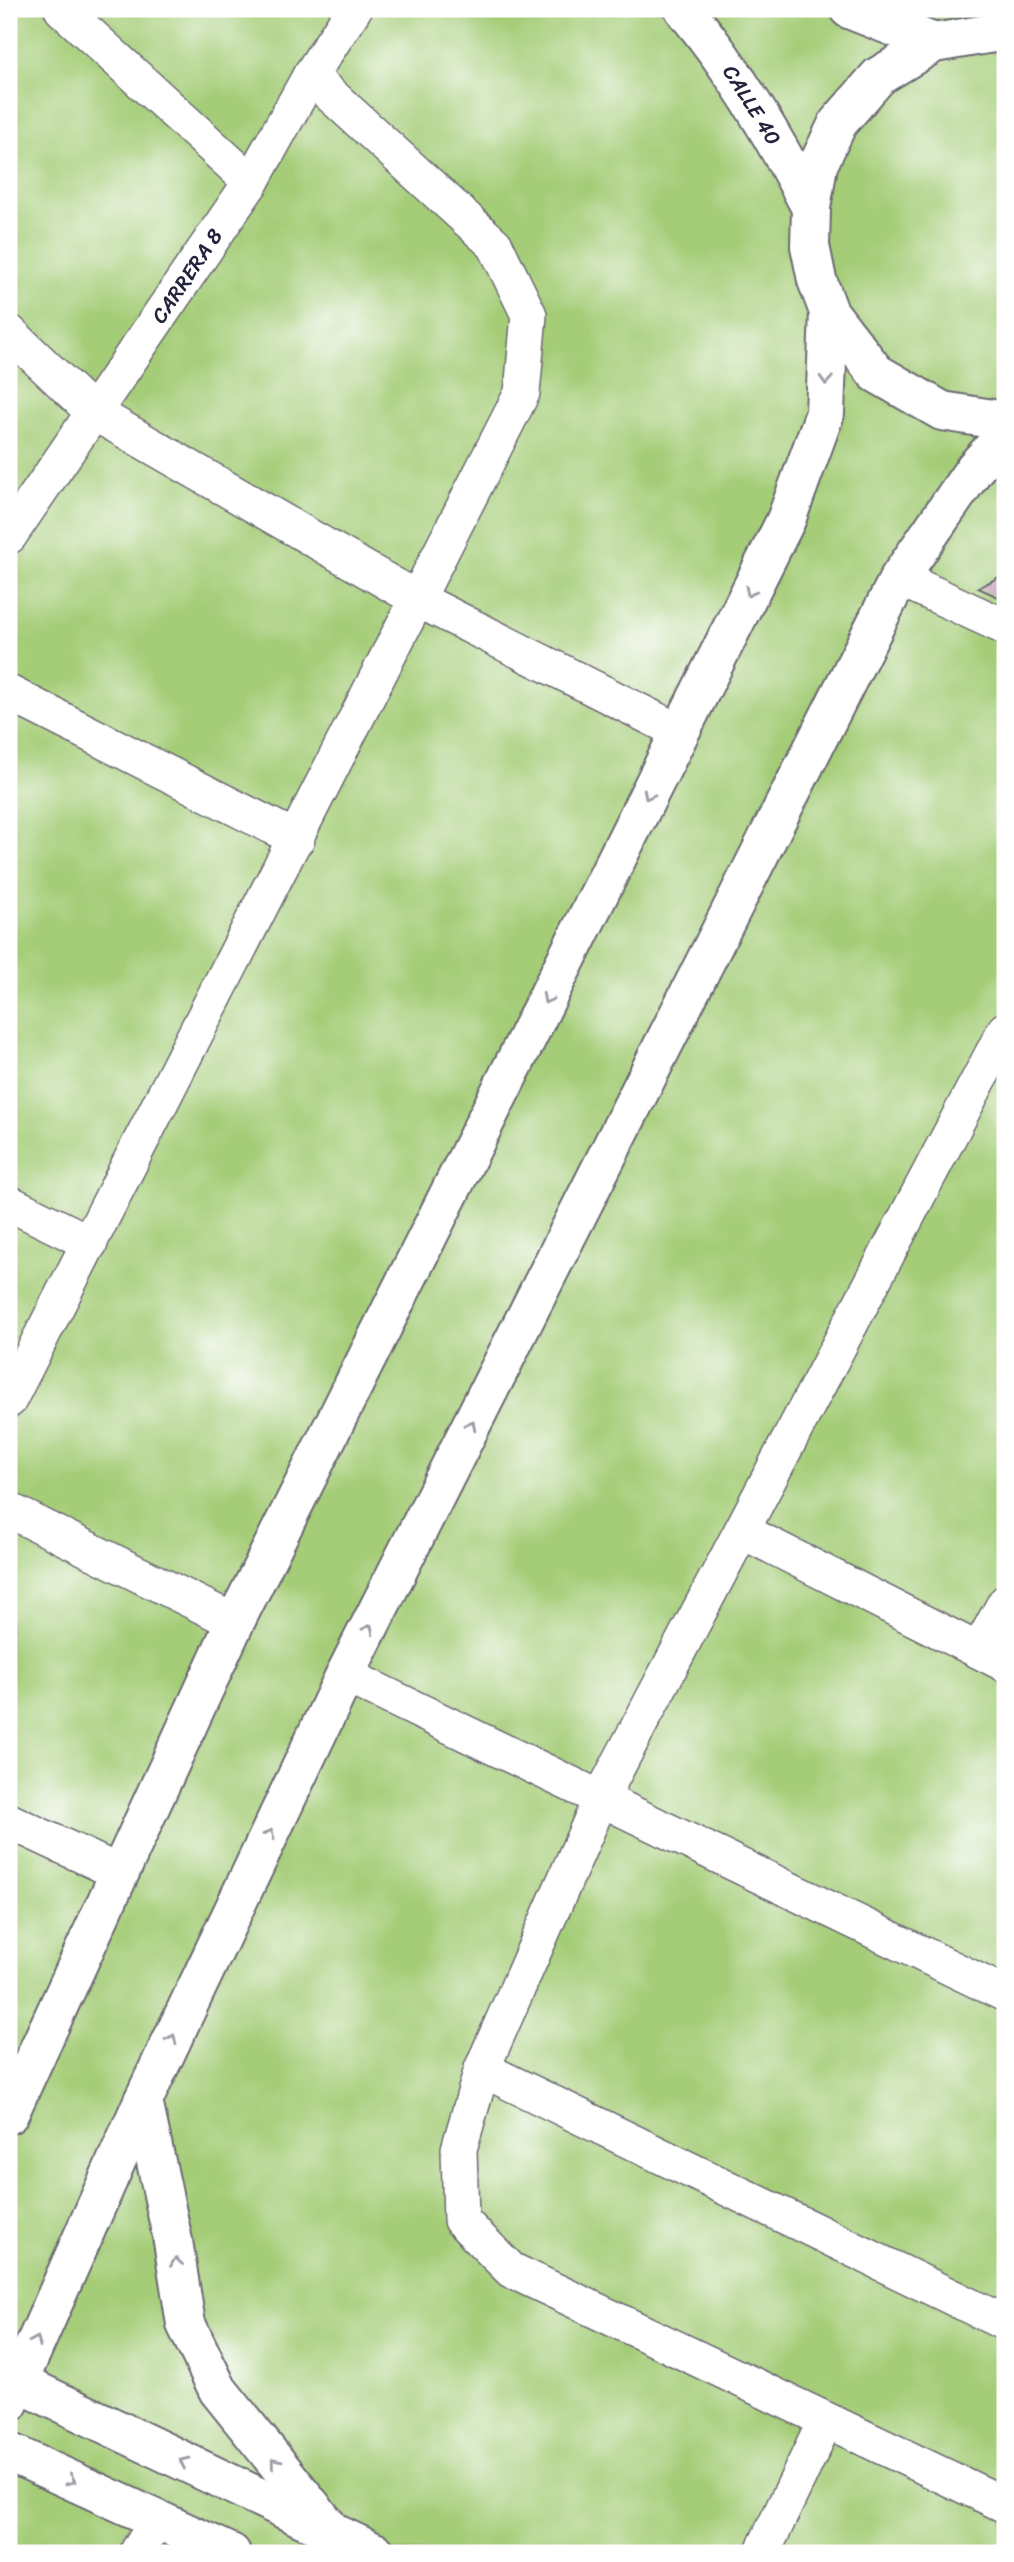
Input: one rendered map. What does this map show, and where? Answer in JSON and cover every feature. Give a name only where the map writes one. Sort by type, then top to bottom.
[{"type":"main road","name":"CALLE 40","points":[[684,9],[717,49],[768,127],[811,208]]},
{"type":"main road","points":[[849,9],[934,43]]},
{"type":"main road","points":[[1005,31],[934,43],[880,76],[838,123],[818,165],[811,208],[810,246],[817,280],[830,312],[876,373],[942,411],[1005,421]]},
{"type":"main road","points":[[11,2104],[235,1622],[786,520],[825,413],[830,312]]},
{"type":"main road","points":[[376,2553],[12,2387],[143,2101],[345,1675],[898,578],[975,468],[1005,435]]},
{"type":"main road","points":[[143,2101],[173,2241],[186,2324],[218,2390],[334,2534]]},
{"type":"main road","points":[[9,2452],[231,2553]]},
{"type":"street","points":[[62,9],[251,182]]},
{"type":"street","name":"CARRERA 8","points":[[9,536],[251,182],[310,76],[354,9]]},
{"type":"street","points":[[9,1400],[419,600],[522,393],[529,315],[495,245],[310,76]]},
{"type":"street","points":[[9,332],[93,412],[419,600],[680,732]]},
{"type":"street","points":[[898,578],[1005,628]]},
{"type":"street","points":[[9,692],[297,839]]},
{"type":"street","points":[[1005,1030],[602,1796],[482,2069],[459,2149],[461,2220],[511,2270],[1005,2505]]},
{"type":"street","points":[[9,1203],[90,1243]]},
{"type":"street","points":[[9,1510],[235,1622]]},
{"type":"street","points":[[742,1531],[992,1657],[1005,1603]]},
{"type":"street","points":[[345,1675],[602,1796],[1005,1994]]},
{"type":"street","points":[[9,1821],[120,1873]]},
{"type":"street","points":[[482,2069],[1005,2323]]},
{"type":"street","points":[[762,2553],[825,2420]]},
{"type":"street","points":[[137,2553],[157,2519]]},
{"type":"green space","points":[[9,9],[1005,9],[1005,2553],[9,2553]]},
{"type":"building","points":[[1005,574],[1005,600],[978,588]]}]
